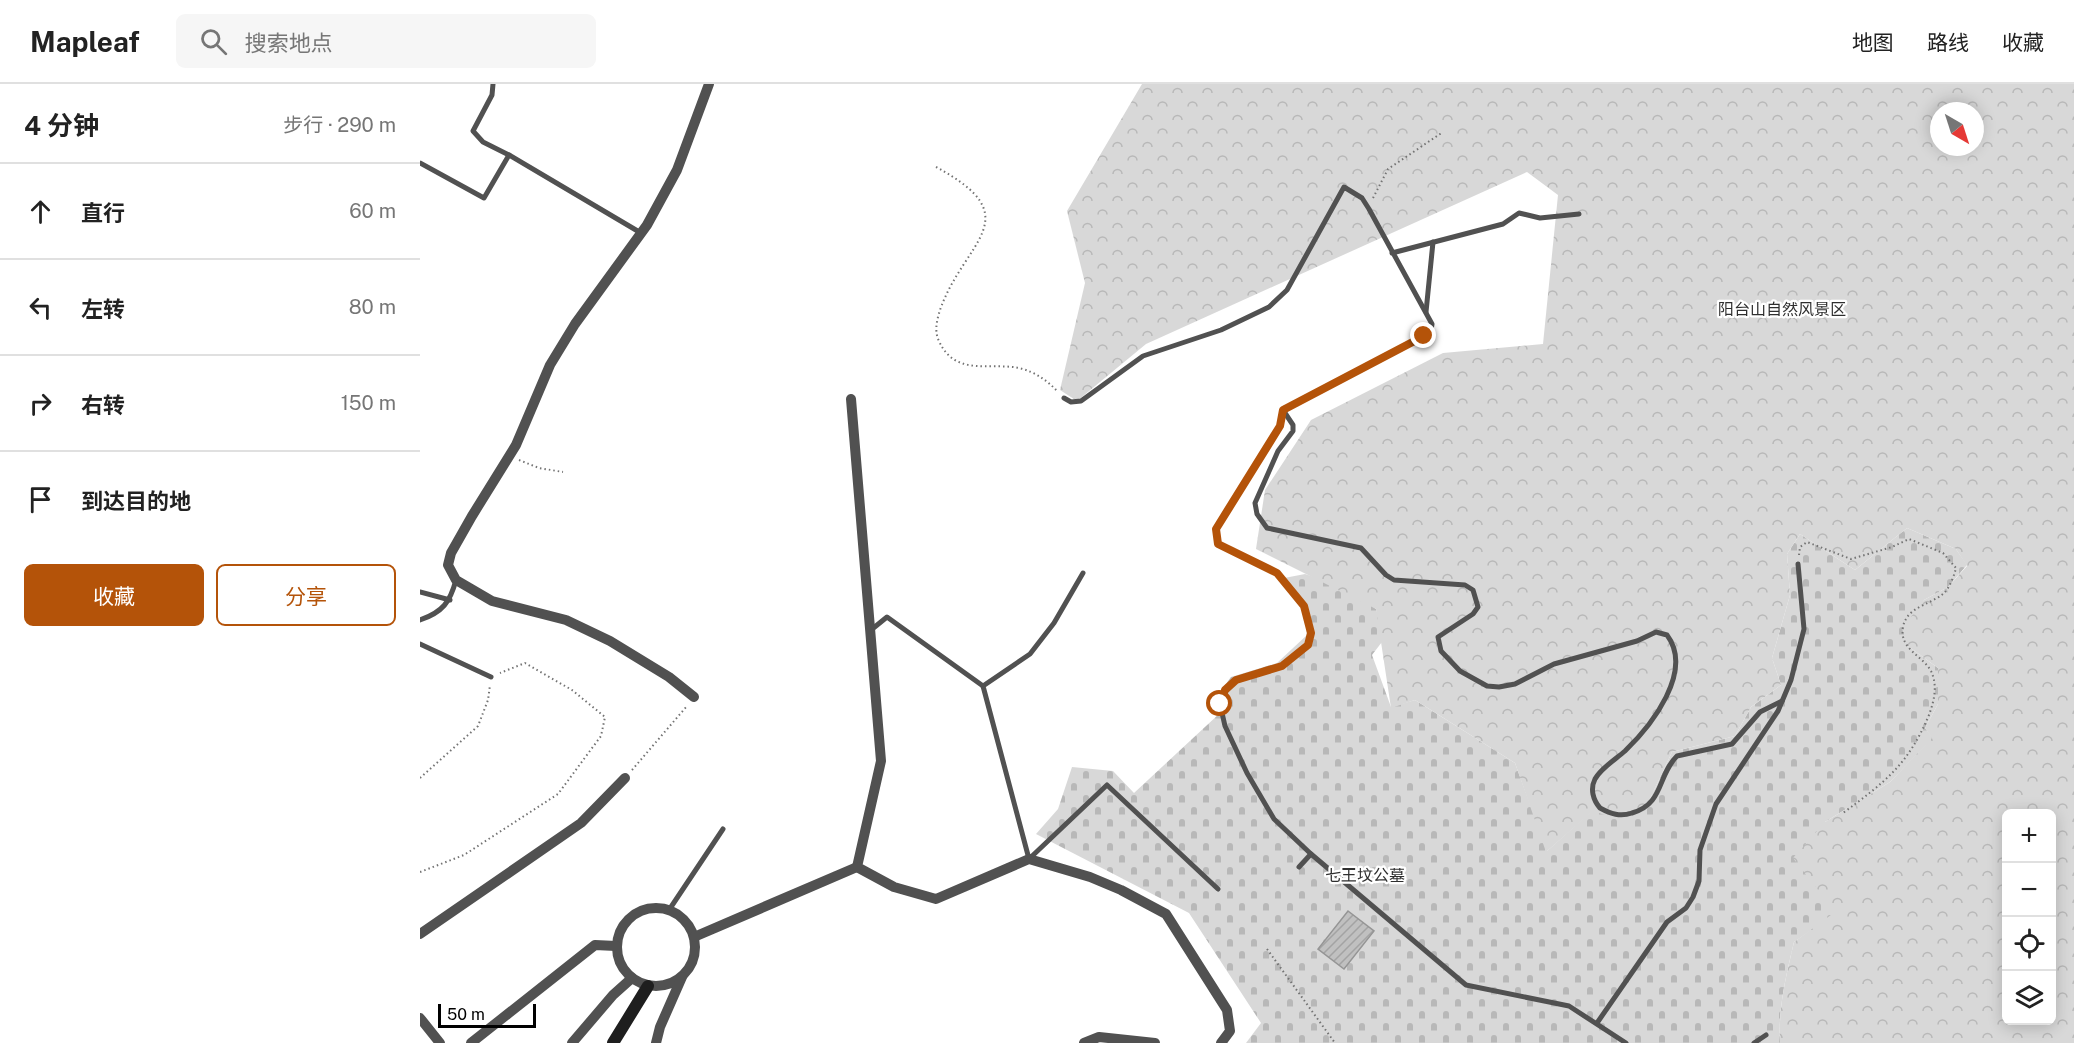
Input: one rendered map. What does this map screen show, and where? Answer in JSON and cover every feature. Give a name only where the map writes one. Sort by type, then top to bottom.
[{"type":"street","points":[[694,697],[669,677],[610,640],[566,620],[492,601],[456,580],[448,565],[451,553],[510,456],[560,349],[575,324],[642,233],[677,170],[709,84]]},
{"type":"street","points":[[851,399],[881,761],[857,867]]},
{"type":"street","points":[[420,934],[581,823],[625,778]]},
{"type":"street","points":[[857,867],[894,886],[936,899],[1029,859],[1090,877],[1166,914],[1227,1010],[1230,1031],[1221,1043]]},
{"type":"street","points":[[694,937],[857,867]]},
{"type":"street","points":[[656,1043],[660,1027],[682,977],[694,958],[694,937],[687,922],[669,910],[650,908],[631,916],[621,929],[616,946],[620,963],[632,978],[648,986],[667,985],[682,977]]},
{"type":"street","points":[[471,1043],[595,945],[616,946]]},
{"type":"street","points":[[572,1043],[612,995],[632,978]]},
{"type":"street","points":[[613,1043],[648,986]]},
{"type":"street","points":[[420,1018],[440,1043]]},
{"type":"street","points":[[1084,1043],[1100,1037],[1155,1043]]},
{"type":"lane","points":[[493,84],[492,95],[473,131],[483,142],[642,233]]},
{"type":"lane","points":[[420,163],[484,198],[509,155]]},
{"type":"lane","points":[[1064,398],[1071,402],[1081,401],[1143,356],[1221,330],[1269,307],[1287,290],[1344,187],[1362,198],[1369,209],[1432,324],[1431,330],[1424,336],[1283,410]]},
{"type":"lane","points":[[1392,253],[1503,224],[1519,213],[1540,218],[1579,214]]},
{"type":"lane","points":[[1426,313],[1432,242]]},
{"type":"lane","points":[[1283,410],[1293,425],[1293,430],[1278,451],[1255,503],[1257,514],[1267,528],[1361,548],[1386,575],[1394,580],[1465,585],[1473,590],[1478,606],[1473,614],[1438,637],[1441,651],[1460,671],[1488,686],[1515,684],[1554,664],[1637,641],[1656,632],[1667,635],[1676,649],[1671,684],[1643,733],[1596,777],[1592,787],[1593,795],[1600,808],[1624,815],[1642,810],[1652,803],[1677,756],[1732,744],[1760,712],[1782,701]]},
{"type":"lane","points":[[1283,410],[1280,426],[1216,529],[1218,544],[1277,573],[1304,606],[1311,633],[1308,645],[1282,666],[1236,680],[1225,690],[1220,704],[1225,726],[1247,772],[1274,819],[1311,854],[1466,985],[1569,1006],[1626,1043]]},
{"type":"lane","points":[[1597,1023],[1667,922],[1686,908],[1694,897],[1700,881],[1700,850],[1716,804],[1782,701],[1791,680],[1804,629],[1798,564]]},
{"type":"lane","points":[[983,686],[1030,654],[1054,623],[1083,573]]},
{"type":"lane","points":[[420,620],[429,617],[450,600],[456,580]]},
{"type":"lane","points":[[420,592],[450,600]]},
{"type":"lane","points":[[870,630],[887,617],[983,686],[1029,859],[1107,785],[1218,889]]},
{"type":"lane","points":[[420,644],[492,677]]},
{"type":"lane","points":[[669,910],[723,829]]},
{"type":"lane","points":[[1299,867],[1311,854]]},
{"type":"lane","points":[[1754,1043],[1766,1035]]},
{"type":"path","points":[[1369,209],[1378,185],[1388,169],[1443,132]]},
{"type":"path","points":[[936,167],[957,178],[985,205],[983,231],[943,303],[936,323],[938,340],[954,361],[972,367],[1017,368],[1031,372],[1049,382],[1064,398]]},
{"type":"path","points":[[510,456],[538,468],[563,472]]},
{"type":"path","points":[[1798,564],[1800,547],[1807,542],[1851,559],[1909,539],[1943,553],[1956,568],[1944,592],[1912,612],[1903,624],[1902,636],[1906,646],[1930,671],[1934,682],[1935,700],[1923,730],[1914,748],[1897,770],[1843,813]]},
{"type":"path","points":[[420,778],[478,726],[488,700],[492,677],[525,663],[572,690],[605,717],[601,736],[558,794],[464,855],[420,872]]},
{"type":"path","points":[[625,778],[694,697]]},
{"type":"path","points":[[1267,949],[1335,1043]]},
{"type":"green space","name":"阳台山自然风景区","points":[[1142,84],[2074,84],[2074,1043],[1780,1043],[1781,1005],[1794,942],[1835,912],[1793,858],[1825,822],[1890,782],[1932,738],[1925,728],[1938,704],[1938,668],[1908,646],[1902,629],[1924,600],[1948,587],[1967,566],[1956,549],[1907,528],[1855,570],[1800,534],[1787,554],[1790,595],[1772,658],[1781,685],[1751,707],[1735,736],[1672,752],[1647,805],[1611,817],[1593,811],[1546,852],[1515,763],[1415,700],[1391,708],[1376,609],[1256,549],[1265,490],[1311,420],[1443,353],[1543,344],[1558,195],[1527,172],[1146,344],[1077,401],[1060,390],[1085,283],[1067,211]]},
{"type":"green space","name":"七王坟公墓","points":[[1907,528],[1956,549],[1967,565],[1948,587],[1924,600],[1908,646],[1938,668],[1938,704],[1925,728],[1933,738],[1890,782],[1825,822],[1848,905],[1794,942],[1781,1005],[1780,1043],[1246,1043],[1261,1023],[1189,913],[1036,834],[1058,809],[1072,767],[1113,771],[1134,793],[1220,713],[1215,699],[1231,677],[1277,663],[1307,635],[1305,612],[1279,579],[1305,574],[1347,587],[1376,609],[1385,638],[1372,655],[1391,707],[1415,700],[1515,763],[1547,851],[1593,810],[1647,805],[1672,752],[1735,736],[1751,707],[1781,685],[1772,658],[1790,595],[1787,554],[1800,534],[1855,570]]},
{"type":"building","points":[[1348,911],[1374,931],[1344,969],[1318,949]]},
{"type":"route","points":[[1220,704],[1225,690],[1236,680],[1282,666],[1308,645],[1311,633],[1304,606],[1277,573],[1230,552],[1218,544],[1216,529],[1280,426],[1283,410],[1424,336]]}]
